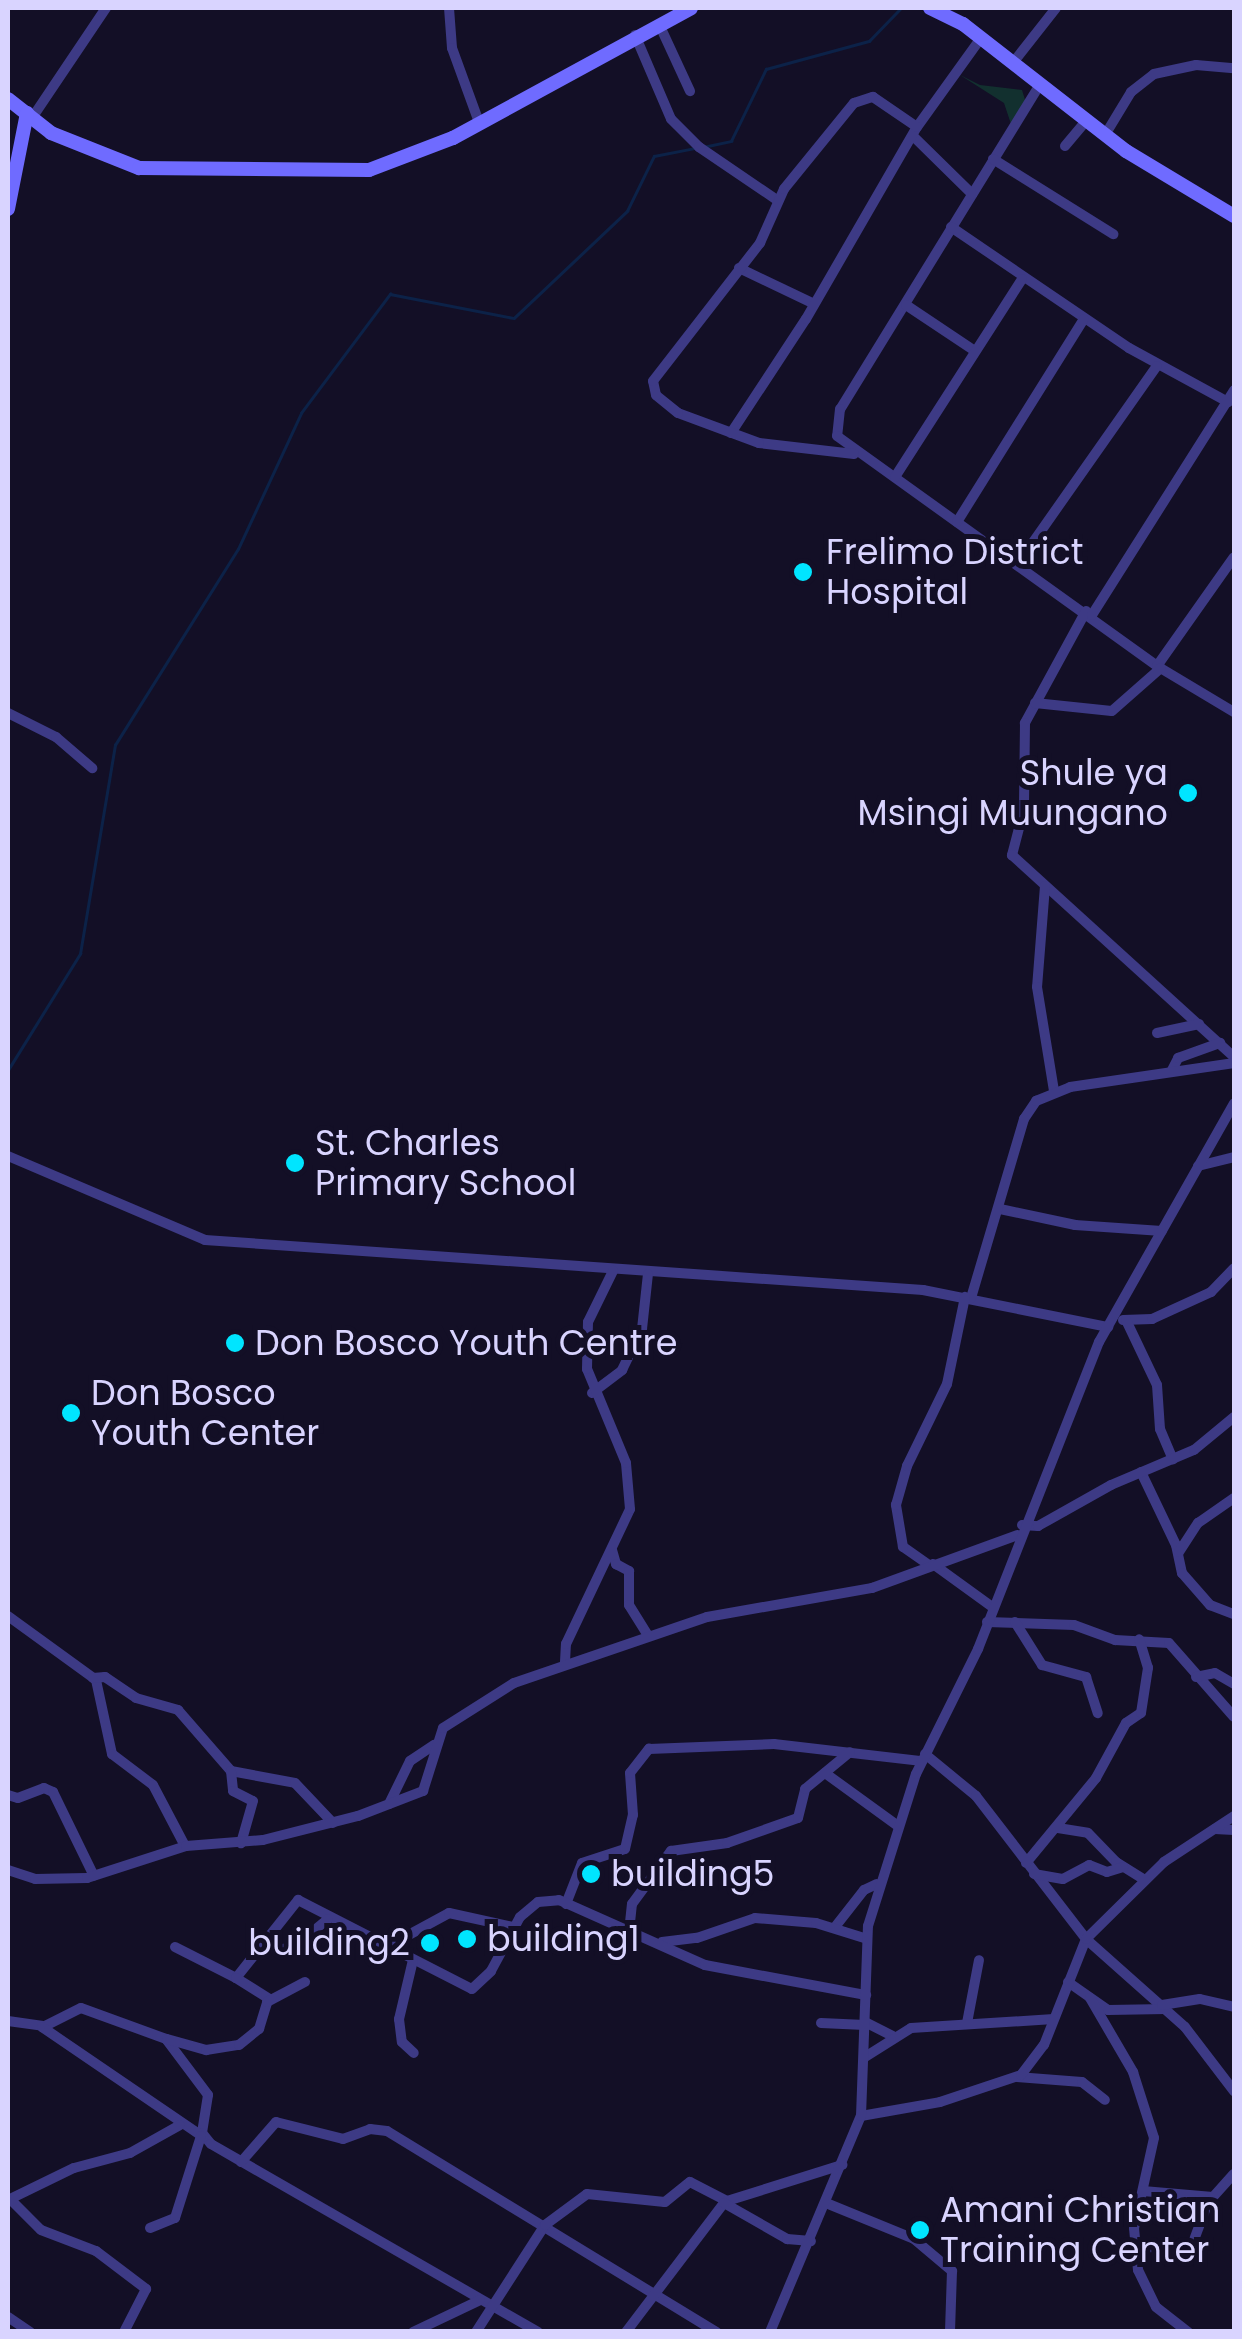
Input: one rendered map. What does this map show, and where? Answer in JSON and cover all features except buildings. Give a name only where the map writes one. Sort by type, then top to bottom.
[{"type":"street","points":[[8,209],[30,116],[106,8]]},
{"type":"street","points":[[449,8],[452,48],[479,122]]},
{"type":"street","points":[[8,99],[51,134],[139,168],[312,173],[369,170],[479,122],[691,8]]},
{"type":"street","points":[[930,8],[981,38],[1086,122],[1234,216]]},
{"type":"street","points":[[1012,64],[1056,8]]},
{"type":"street","points":[[658,24],[690,90]]},
{"type":"street","points":[[635,35],[672,119],[699,148],[777,200]]},
{"type":"street","points":[[731,432],[814,304],[915,131],[981,38]]},
{"type":"street","points":[[1105,135],[1132,92],[1154,74],[1196,65],[1234,68]]},
{"type":"street","points":[[1040,86],[840,409],[837,436],[857,454],[1089,613],[1159,667],[1234,712]]},
{"type":"street","points":[[857,454],[773,448],[678,414],[656,395],[653,381],[760,244],[777,200],[861,99],[888,105],[972,194]]},
{"type":"street","points":[[1065,146],[1086,122]]},
{"type":"street","points":[[993,159],[1113,234]]},
{"type":"street","points":[[951,227],[1022,279],[1226,406],[1234,420]]},
{"type":"street","points":[[739,268],[814,304]]},
{"type":"street","points":[[895,477],[972,349],[1022,279]]},
{"type":"street","points":[[906,305],[972,349]]},
{"type":"street","points":[[957,522],[1084,319]]},
{"type":"street","points":[[1017,565],[1157,366]]},
{"type":"street","points":[[991,1606],[903,1547],[896,1505],[907,1466],[947,1384],[968,1297],[1000,1209],[1029,1107],[1054,1091],[1234,1060],[1012,855],[1024,810],[1022,742],[1035,703],[1089,613],[1234,390]]},
{"type":"street","points":[[1035,703],[1112,710],[1159,667],[1234,557]]},
{"type":"street","points":[[8,713],[56,737],[92,768]]},
{"type":"street","points":[[1045,886],[1038,1010],[1054,1091]]},
{"type":"street","points":[[1156,1033],[1199,1024]]},
{"type":"street","points":[[1171,1072],[1178,1058],[1220,1043]]},
{"type":"street","points":[[770,2332],[861,2116],[867,1939],[878,1884],[924,1757],[987,1622],[1020,1530],[1110,1323],[1234,1103]]},
{"type":"street","points":[[8,1156],[205,1240],[968,1297],[1110,1323],[1166,1313],[1210,1292],[1234,1268]]},
{"type":"street","points":[[1198,1166],[1234,1157]]},
{"type":"street","points":[[1000,1209],[1075,1225],[1162,1231]]},
{"type":"street","points":[[565,1662],[566,1644],[612,1550],[632,1494],[626,1463],[592,1393],[588,1322],[613,1271]]},
{"type":"street","points":[[592,1393],[622,1370],[642,1329],[648,1274]]},
{"type":"street","points":[[1126,1320],[1158,1385],[1160,1429],[1173,1459]]},
{"type":"street","points":[[8,1870],[36,1879],[94,1876],[185,1846],[240,1843],[333,1823],[389,1804],[423,1791],[434,1746],[443,1728],[470,1707],[565,1662],[732,1611],[858,1592],[1038,1526],[1208,1442],[1234,1417]]},
{"type":"street","points":[[1142,1472],[1178,1552],[1182,1574],[1206,1600],[1234,1614]]},
{"type":"street","points":[[1178,1552],[1198,1523],[1234,1498]]},
{"type":"street","points":[[612,1550],[616,1564],[629,1570],[628,1605],[648,1636]]},
{"type":"street","points":[[8,1616],[93,1678],[110,1751],[153,1785],[185,1846]]},
{"type":"street","points":[[987,1622],[1074,1624],[1116,1640],[1177,1648],[1196,1677],[1234,1717]]},
{"type":"street","points":[[1015,1622],[1042,1665],[1086,1677],[1098,1714]]},
{"type":"street","points":[[1030,1868],[1102,1770],[1126,1723],[1141,1713],[1148,1668],[1139,1640]]},
{"type":"street","points":[[1196,1677],[1215,1673],[1234,1684]]},
{"type":"street","points":[[93,1678],[105,1677],[136,1698],[178,1710],[230,1771],[233,1791],[253,1801],[240,1843]]},
{"type":"street","points":[[566,1904],[582,1863],[625,1849],[633,1816],[630,1773],[650,1750],[774,1744],[924,1757],[976,1796],[1086,1939],[1164,2007],[1219,2064],[1234,2092]]},
{"type":"street","points":[[389,1804],[410,1761],[434,1746]]},
{"type":"street","points":[[629,1932],[632,1904],[671,1851],[747,1838],[777,1821],[798,1818],[805,1790],[850,1752]]},
{"type":"street","points":[[230,1771],[296,1784],[333,1823]]},
{"type":"street","points":[[825,1774],[898,1826]]},
{"type":"street","points":[[8,1795],[54,1792],[94,1876]]},
{"type":"street","points":[[1017,2078],[1037,2060],[1086,1939],[1145,1880],[1234,1816]]},
{"type":"street","points":[[1058,1828],[1088,1833],[1123,1867],[1145,1880]]},
{"type":"street","points":[[1214,1829],[1234,1830]]},
{"type":"street","points":[[1030,1868],[1063,1879],[1089,1865],[1106,1872],[1123,1867]]},
{"type":"street","points":[[835,1927],[864,1890],[878,1884]]},
{"type":"street","points":[[236,1978],[292,1901],[392,1944],[413,1960],[472,1989],[492,1971],[513,1926],[538,1902],[566,1904],[662,1942],[705,1965],[866,1995]]},
{"type":"street","points":[[392,1944],[449,1912],[513,1926]]},
{"type":"street","points":[[662,1942],[692,1940],[756,1918],[835,1927],[867,1939]]},
{"type":"street","points":[[276,1950],[294,1947],[328,1919]]},
{"type":"street","points":[[175,1947],[270,2000]]},
{"type":"street","points":[[413,1960],[399,2019],[402,2042],[414,2053]]},
{"type":"street","points":[[967,2023],[978,1960]]},
{"type":"street","points":[[42,2027],[81,2008],[206,2050],[239,2045],[259,2029],[270,2000],[304,1982]]},
{"type":"street","points":[[1068,1982],[1108,2010],[1164,2007],[1200,1998],[1234,2007]]},
{"type":"street","points":[[1090,1998],[1133,2072],[1155,2142],[1134,2228],[1138,2270],[1151,2299],[1188,2332]]},
{"type":"street","points":[[865,2057],[893,2036],[967,2023],[1054,2019]]},
{"type":"street","points":[[8,2020],[42,2027],[180,2125],[538,2332]]},
{"type":"street","points":[[820,2023],[865,2023],[893,2036]]},
{"type":"street","points":[[150,2228],[175,2218],[202,2136],[208,2095],[166,2039]]},
{"type":"street","points":[[861,2116],[1017,2078],[1082,2082],[1105,2100]]},
{"type":"street","points":[[241,2162],[276,2122],[342,2139],[374,2128],[398,2137],[716,2332]]},
{"type":"street","points":[[124,2332],[146,2289],[91,2248],[64,2244],[41,2230],[9,2200],[74,2168],[130,2154],[180,2125]]},
{"type":"street","points":[[629,2331],[727,2202],[842,2165]]},
{"type":"street","points":[[1138,2247],[1192,2248],[1210,2197],[1234,2174]]},
{"type":"street","points":[[476,2332],[546,2226],[592,2192],[665,2202],[690,2182],[787,2239],[810,2241]]},
{"type":"street","points":[[1143,2191],[1210,2197]]},
{"type":"street","points":[[826,2203],[914,2239],[952,2271],[950,2332]]},
{"type":"street","points":[[413,2332],[480,2300]]},
{"type":"street","points":[[8,2317],[30,2332]]},
{"type":"green space","points":[[960,75],[980,85],[1022,90],[1026,103],[1012,127],[1004,103]]},
{"type":"waterway","points":[[703,147],[731,141],[766,69],[869,41],[901,8]]},
{"type":"waterway","points":[[8,1070],[80,954],[115,745],[238,549],[301,413],[390,294],[514,318],[627,211],[654,156],[695,148]]},
{"type":"place","name":"Frelimo District Hospital","points":[[803,572]]},
{"type":"place","name":"Shule ya Msingi Muungano","points":[[1188,793]]},
{"type":"place","name":"St. Charles Primary School","points":[[295,1163]]},
{"type":"place","name":"Don Bosco Youth Centre","points":[[235,1343]]},
{"type":"place","name":"Don Bosco Youth Center","points":[[71,1413]]},
{"type":"place","name":"building5","points":[[591,1874]]},
{"type":"place","name":"building1","points":[[467,1939]]},
{"type":"place","name":"building2","points":[[430,1943]]},
{"type":"place","name":"Amani Christian Training Center","points":[[920,2230]]}]
